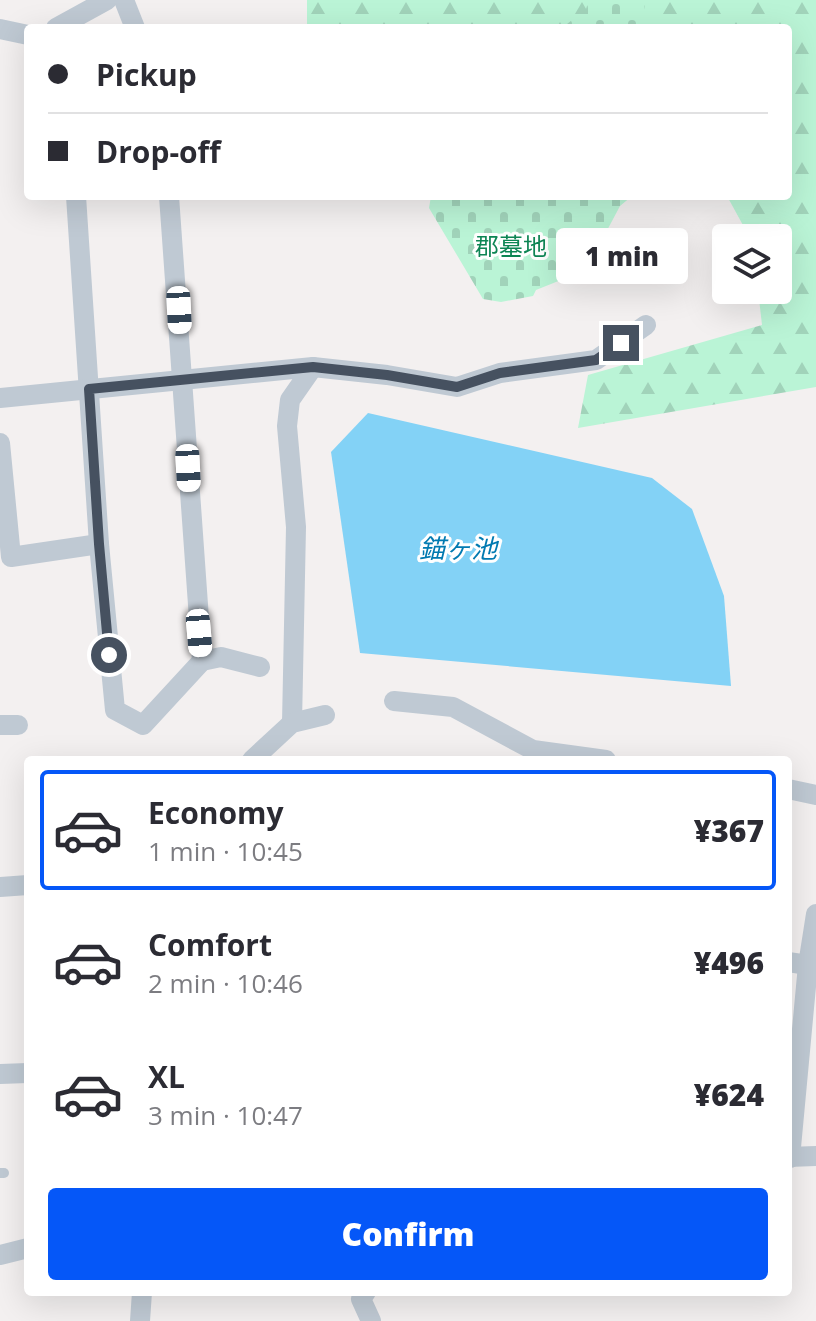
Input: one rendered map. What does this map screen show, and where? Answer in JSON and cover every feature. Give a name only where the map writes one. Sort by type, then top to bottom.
[{"type":"street","points":[[63,24],[107,0]]},
{"type":"street","points":[[124,0],[133,24]]},
{"type":"street","points":[[0,29],[24,34]]},
{"type":"street","points":[[76,200],[99,544],[115,710],[143,725],[202,661],[221,657],[260,667]]},
{"type":"street","points":[[169,200],[202,661]]},
{"type":"street","points":[[0,398],[313,367],[457,387],[500,373],[596,360],[646,325]]},
{"type":"street","points":[[292,723],[296,527],[287,426],[290,400],[313,367]]},
{"type":"street","points":[[0,443],[6,558],[99,544]]},
{"type":"street","points":[[394,701],[453,707],[533,750],[577,756]]},
{"type":"street","points":[[256,756],[292,723],[325,715]]},
{"type":"street","points":[[792,790],[816,795]]},
{"type":"street","points":[[0,887],[24,885]]},
{"type":"street","points":[[792,1138],[810,1015],[798,964],[816,914]]},
{"type":"street","points":[[0,1074],[24,1073]]},
{"type":"street","points":[[792,1158],[816,1156]]},
{"type":"street","points":[[0,1255],[24,1249]]},
{"type":"street","points":[[140,1321],[142,1296]]},
{"type":"street","points":[[363,1296],[361,1299],[371,1321]]},
{"type":"green space","points":[[307,0],[816,0],[816,387],[578,428],[588,375],[762,325],[760,304],[792,304],[792,224],[742,224],[729,200],[792,200],[792,24],[307,24]]},
{"type":"green space","points":[[589,0],[646,0],[642,19],[654,24],[567,24],[586,9]]},
{"type":"green space","name":"郡墓地","points":[[430,200],[627,200],[620,206],[586,270],[536,290],[533,296],[501,302],[483,299],[429,208]]},
{"type":"water","name":"錨ヶ池","points":[[368,413],[652,478],[692,509],[724,596],[731,686],[360,653],[331,452]]},
{"type":"route","points":[[109,655],[89,389],[313,367],[457,387],[500,373],[596,360],[621,343]]}]
